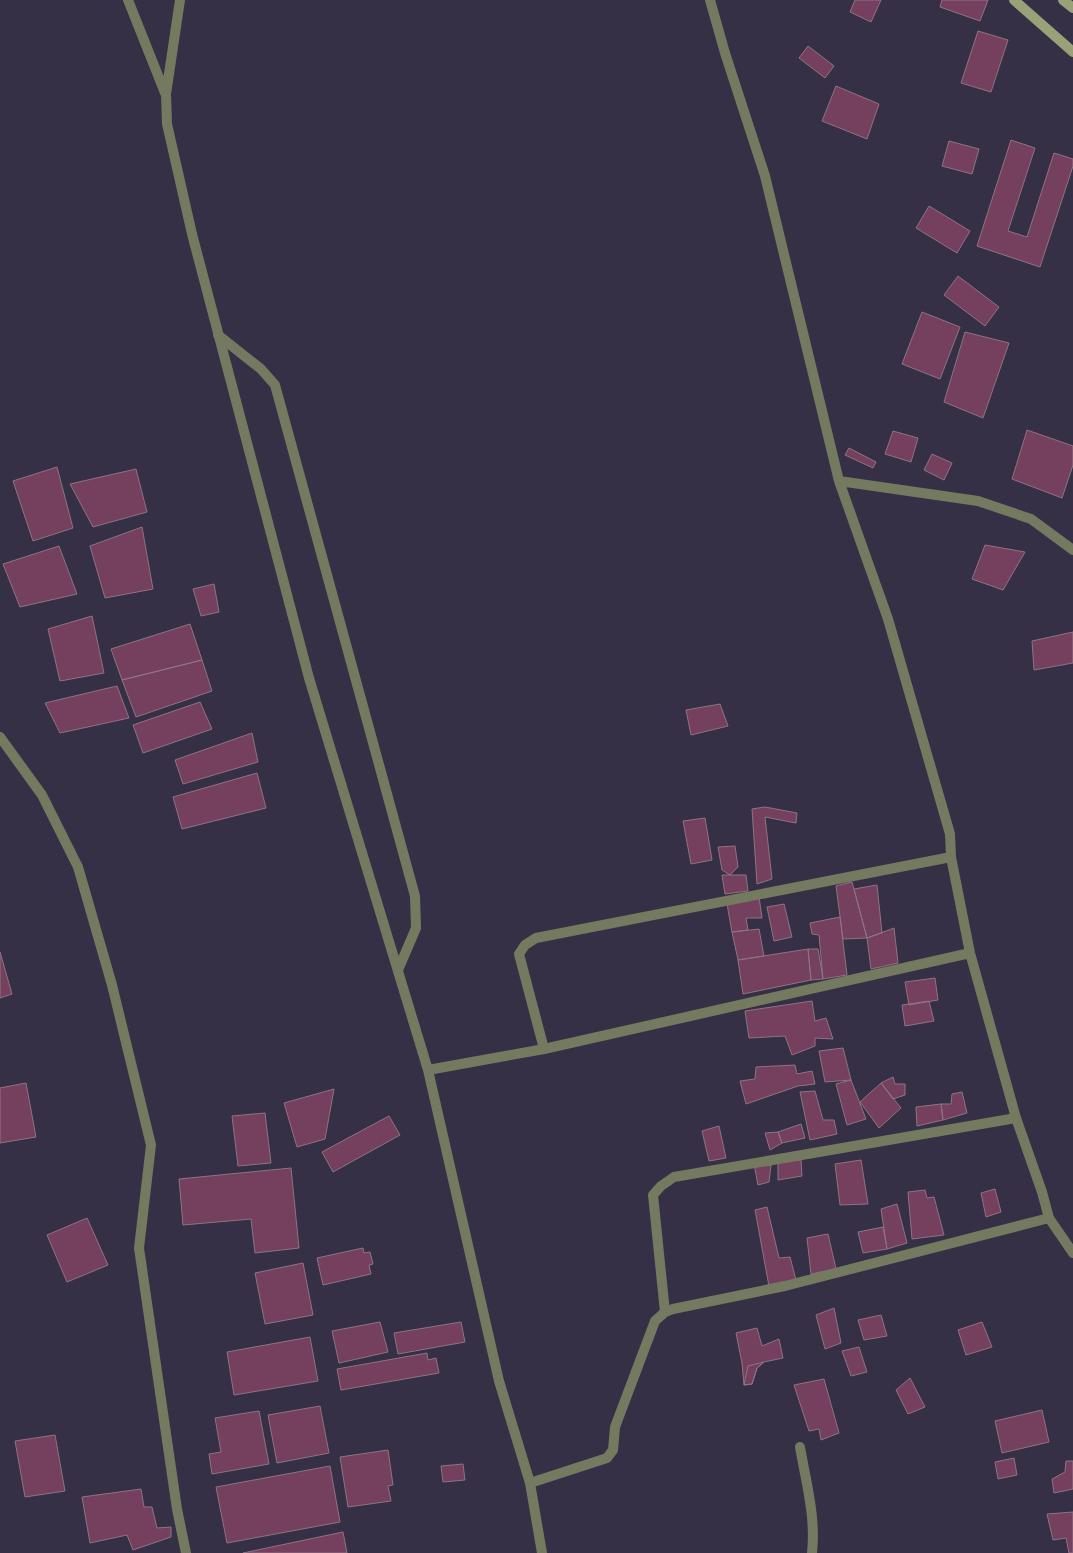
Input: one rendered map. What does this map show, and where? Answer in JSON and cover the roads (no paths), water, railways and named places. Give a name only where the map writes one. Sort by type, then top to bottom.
[{"type":"main road","points":[[1014,0],[1073,52]]},
{"type":"main road","points":[[1064,0],[1073,8]]},
{"type":"street","points":[[128,0],[166,94]]},
{"type":"street","points":[[180,0],[166,94],[167,124],[192,234],[309,678],[428,1070],[499,1381],[530,1483],[542,1553]]},
{"type":"street","points":[[710,0],[724,53],[765,176],[839,481],[888,619],[950,834],[951,857],[970,953],[1016,1118],[1042,1192],[1049,1218],[1073,1252]]},
{"type":"street","points":[[218,335],[261,369],[275,385],[415,896],[416,928],[398,970]]},
{"type":"street","points":[[839,481],[978,501],[1031,519],[1073,550]]},
{"type":"street","points":[[0,737],[42,795],[78,868],[112,985],[151,1145],[139,1248],[177,1509],[186,1553]]},
{"type":"street","points":[[544,1049],[519,954],[525,945],[536,938],[951,857]]},
{"type":"street","points":[[428,1070],[544,1049],[970,953]]},
{"type":"street","points":[[665,1312],[653,1194],[674,1177],[1016,1118]]},
{"type":"street","points":[[530,1483],[607,1458],[614,1450],[615,1428],[655,1321],[665,1312],[786,1286],[1049,1218]]},
{"type":"street","points":[[800,1447],[811,1505],[814,1537],[812,1553]]}]
